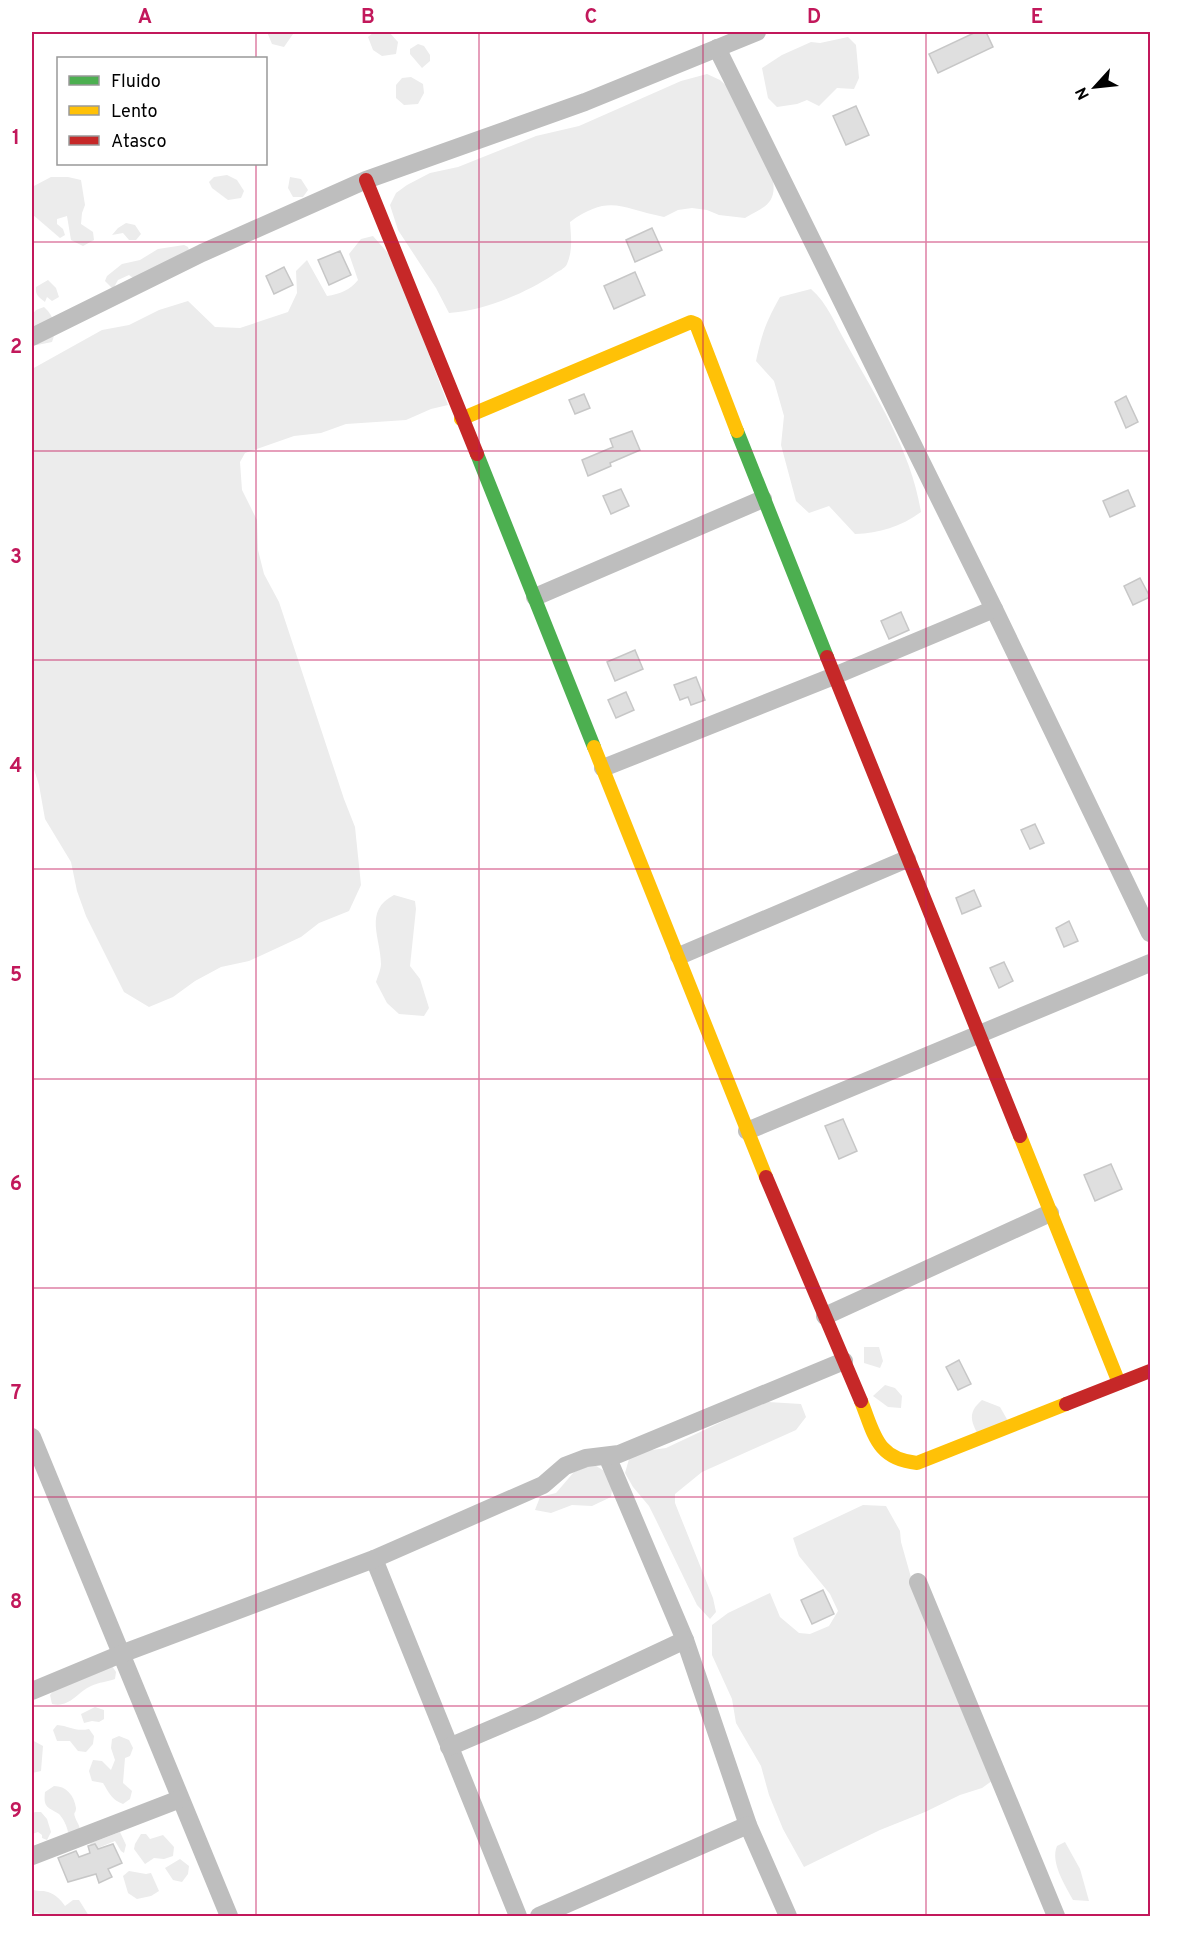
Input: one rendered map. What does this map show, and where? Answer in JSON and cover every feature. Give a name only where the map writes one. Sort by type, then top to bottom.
[{"type":"street","points":[[32,337],[202,253],[366,180],[585,102],[757,32]]},
{"type":"street","points":[[717,48],[994,609],[1150,933]]},
{"type":"street","points":[[366,180],[679,956],[747,1131],[880,1447],[892,1458],[905,1463],[917,1463],[1150,1371]]},
{"type":"street","points":[[461,419],[693,322],[696,324],[763,499],[1119,1383]]},
{"type":"street","points":[[535,597],[763,499]]},
{"type":"street","points":[[603,768],[994,609]]},
{"type":"street","points":[[679,956],[908,859]]},
{"type":"street","points":[[747,1131],[1150,963]]},
{"type":"street","points":[[825,1316],[1050,1213]]},
{"type":"street","points":[[32,1691],[120,1654],[374,1559],[543,1485],[565,1466],[586,1458],[619,1454],[844,1361]]},
{"type":"street","points":[[32,1437],[38,1472],[120,1654],[229,1917]]},
{"type":"street","points":[[607,1456],[685,1640],[748,1825],[788,1917]]},
{"type":"street","points":[[374,1559],[518,1917]]},
{"type":"street","points":[[918,1582],[1056,1917]]},
{"type":"street","points":[[450,1747],[685,1640]]},
{"type":"street","points":[[32,1856],[180,1799]]},
{"type":"street","points":[[539,1917],[748,1825]]},
{"type":"shaded area","points":[[267,32],[293,32],[293,34],[284,47],[272,44]]},
{"type":"shaded area","points":[[374,32],[389,32],[398,42],[396,54],[382,56],[373,50],[368,37]]},
{"type":"shaded area","points":[[848,37],[856,45],[859,78],[854,89],[837,88],[819,106],[807,100],[777,107],[768,98],[762,68],[782,55],[811,42],[820,43]]},
{"type":"shaded area","points":[[418,44],[424,46],[430,55],[430,61],[422,68],[410,54],[410,49]]},
{"type":"shaded area","points":[[707,74],[720,80],[732,91],[772,175],[772,197],[765,206],[745,218],[719,215],[707,210],[692,208],[678,210],[664,217],[626,207],[596,208],[570,222],[570,254],[563,269],[529,289],[503,300],[476,309],[449,313],[436,288],[398,230],[390,205],[396,193],[430,173],[458,167],[536,136],[579,126],[681,81]]},
{"type":"shaded area","points":[[411,77],[423,84],[424,93],[418,104],[404,105],[396,98],[396,85],[402,78]]},
{"type":"shaded area","points":[[227,175],[237,180],[244,191],[241,198],[228,200],[212,188],[209,182],[214,177]]},
{"type":"shaded area","points":[[51,177],[81,180],[85,205],[81,224],[93,232],[94,240],[83,246],[71,240],[67,216],[57,219],[57,224],[63,229],[65,235],[60,238],[32,214],[32,187]]},
{"type":"shaded area","points":[[290,177],[301,179],[308,190],[303,197],[293,197],[288,188]]},
{"type":"shaded area","points":[[126,223],[135,225],[141,234],[136,240],[129,240],[123,233],[112,235]]},
{"type":"shaded area","points":[[373,236],[393,259],[448,405],[431,409],[406,420],[346,424],[321,433],[294,436],[245,453],[240,462],[242,490],[257,520],[258,550],[264,574],[279,602],[355,827],[361,885],[349,911],[319,923],[301,937],[249,961],[221,967],[195,981],[173,997],[149,1007],[124,992],[86,916],[77,891],[71,862],[45,819],[39,785],[32,763],[32,369],[102,330],[129,325],[159,310],[188,301],[215,327],[240,328],[288,312],[297,293],[296,271],[307,260],[327,296],[340,293],[358,280],[349,254],[361,239]]},
{"type":"shaded area","points":[[184,245],[188,247],[191,256],[140,283],[129,275],[118,280],[113,289],[105,281],[107,276],[122,264],[140,260],[158,249]]},
{"type":"shaded area","points":[[48,280],[56,288],[59,297],[52,301],[47,297],[45,302],[37,294],[36,287]]},
{"type":"shaded area","points":[[811,289],[827,308],[880,404],[909,467],[921,512],[890,528],[855,534],[829,506],[809,513],[796,501],[781,445],[784,416],[774,381],[756,361],[765,328],[780,297]]},
{"type":"shaded area","points":[[44,307],[53,319],[54,337],[52,342],[37,345],[32,341],[32,315],[36,310]]},
{"type":"shaded area","points":[[394,895],[415,901],[410,966],[420,979],[429,1008],[424,1016],[399,1014],[387,1003],[376,982],[381,964],[376,917],[385,901]]},
{"type":"shaded area","points":[[864,1347],[879,1347],[883,1361],[880,1368],[864,1363]]},
{"type":"shaded area","points":[[885,1385],[895,1388],[902,1396],[901,1408],[888,1407],[873,1396]]},
{"type":"shaded area","points":[[982,1400],[1000,1407],[1008,1421],[979,1437],[972,1413]]},
{"type":"shaded area","points":[[768,1402],[801,1404],[806,1417],[796,1430],[702,1472],[675,1494],[675,1503],[713,1598],[716,1612],[710,1619],[697,1605],[649,1506],[625,1473],[629,1459],[645,1451],[666,1448]]},
{"type":"shaded area","points":[[593,1464],[614,1477],[611,1497],[592,1506],[572,1505],[551,1513],[535,1510],[540,1497],[556,1493],[574,1472]]},
{"type":"shaded area","points":[[863,1505],[886,1506],[900,1531],[916,1595],[996,1778],[982,1788],[960,1795],[880,1830],[804,1867],[783,1829],[769,1795],[761,1766],[736,1723],[732,1699],[712,1655],[712,1625],[728,1613],[770,1593],[780,1617],[799,1633],[810,1634],[829,1626],[838,1611],[830,1594],[799,1556],[793,1538]]},
{"type":"shaded area","points":[[112,1666],[116,1672],[115,1679],[91,1686],[64,1704],[52,1704],[50,1695],[55,1689]]},
{"type":"shaded area","points":[[95,1707],[104,1710],[104,1719],[99,1722],[84,1723],[81,1714]]},
{"type":"shaded area","points":[[57,1725],[89,1729],[94,1736],[93,1744],[86,1752],[78,1751],[70,1741],[57,1741],[53,1730]]},
{"type":"shaded area","points":[[119,1736],[129,1740],[133,1748],[130,1756],[125,1758],[123,1783],[132,1791],[130,1799],[123,1804],[113,1798],[103,1783],[92,1781],[89,1771],[93,1760],[102,1761],[111,1770],[115,1760],[111,1748],[112,1739]]},
{"type":"shaded area","points":[[32,1740],[43,1746],[41,1771],[32,1773]]},
{"type":"shaded area","points":[[54,1786],[69,1792],[73,1799],[76,1808],[74,1815],[80,1831],[74,1834],[68,1832],[59,1814],[46,1804],[45,1792]]},
{"type":"shaded area","points":[[41,1812],[47,1819],[51,1832],[47,1840],[42,1838],[38,1832],[32,1834],[32,1814]]},
{"type":"shaded area","points":[[120,1832],[126,1845],[124,1853],[115,1841],[93,1850],[89,1847],[91,1843]]},
{"type":"shaded area","points":[[141,1834],[146,1834],[150,1839],[163,1835],[174,1847],[173,1856],[164,1859],[154,1858],[145,1864],[134,1849]]},
{"type":"shaded area","points":[[1065,1842],[1080,1869],[1089,1901],[1073,1900],[1059,1873],[1055,1852],[1057,1846]]},
{"type":"shaded area","points":[[180,1859],[189,1866],[188,1874],[182,1882],[173,1880],[165,1868]]},
{"type":"shaded area","points":[[129,1871],[151,1873],[159,1891],[151,1896],[137,1899],[128,1893],[123,1876]]},
{"type":"shaded area","points":[[32,1889],[53,1894],[65,1906],[73,1900],[79,1900],[89,1916],[43,1916],[37,1912],[32,1914]]},
{"type":"building","points":[[976,32],[986,32],[993,47],[938,73],[929,54]]},
{"type":"building","points":[[856,106],[869,135],[846,145],[833,116]]},
{"type":"building","points":[[652,228],[662,250],[635,262],[626,240]]},
{"type":"building","points":[[340,251],[351,275],[329,285],[318,260]]},
{"type":"building","points":[[284,267],[293,285],[274,294],[266,276]]},
{"type":"building","points":[[635,272],[645,295],[614,309],[604,286]]},
{"type":"building","points":[[584,394],[590,408],[575,414],[569,400]]},
{"type":"building","points":[[1126,396],[1138,422],[1126,428],[1115,402]]},
{"type":"building","points":[[632,431],[640,450],[588,476],[582,460],[613,447],[610,439]]},
{"type":"building","points":[[621,489],[629,506],[611,514],[603,496]]},
{"type":"building","points":[[1128,490],[1135,506],[1110,517],[1103,501]]},
{"type":"building","points":[[1140,578],[1150,597],[1133,605],[1124,586]]},
{"type":"building","points":[[901,612],[909,630],[889,639],[881,621]]},
{"type":"building","points":[[635,650],[643,669],[615,681],[607,662]]},
{"type":"building","points":[[696,677],[705,700],[691,705],[688,697],[680,700],[674,685]]},
{"type":"building","points":[[626,692],[634,710],[616,718],[608,700]]},
{"type":"building","points":[[1035,824],[1044,843],[1030,849],[1021,830]]},
{"type":"building","points":[[974,890],[981,906],[962,914],[956,898]]},
{"type":"building","points":[[1069,921],[1078,941],[1064,947],[1056,928]]},
{"type":"building","points":[[1004,962],[1013,981],[999,988],[990,968]]},
{"type":"building","points":[[843,1119],[857,1151],[839,1159],[825,1126]]},
{"type":"building","points":[[1111,1164],[1122,1189],[1095,1201],[1084,1175]]},
{"type":"building","points":[[959,1360],[971,1384],[958,1390],[946,1367]]},
{"type":"building","points":[[823,1590],[834,1614],[812,1624],[801,1600]]},
{"type":"building","points":[[95,1844],[98,1849],[113,1844],[122,1863],[108,1869],[112,1877],[99,1883],[96,1874],[68,1882],[58,1858],[76,1851],[79,1857],[90,1853],[88,1846]]},
{"type":"traffic: fast","points":[[737,431],[827,657]]},
{"type":"traffic: fast","points":[[477,454],[594,747]]},
{"type":"traffic: slow","points":[[461,419],[691,322],[696,324],[737,431]]},
{"type":"traffic: slow","points":[[594,747],[766,1177]]},
{"type":"traffic: slow","points":[[1020,1136],[1119,1383]]},
{"type":"traffic: slow","points":[[861,1401],[874,1434],[885,1450],[893,1456],[917,1463],[1066,1404]]},
{"type":"traffic: jam","points":[[366,180],[477,454]]},
{"type":"traffic: jam","points":[[827,657],[1020,1136]]},
{"type":"traffic: jam","points":[[766,1177],[861,1401]]},
{"type":"traffic: jam","points":[[1066,1404],[1150,1371]]}]
